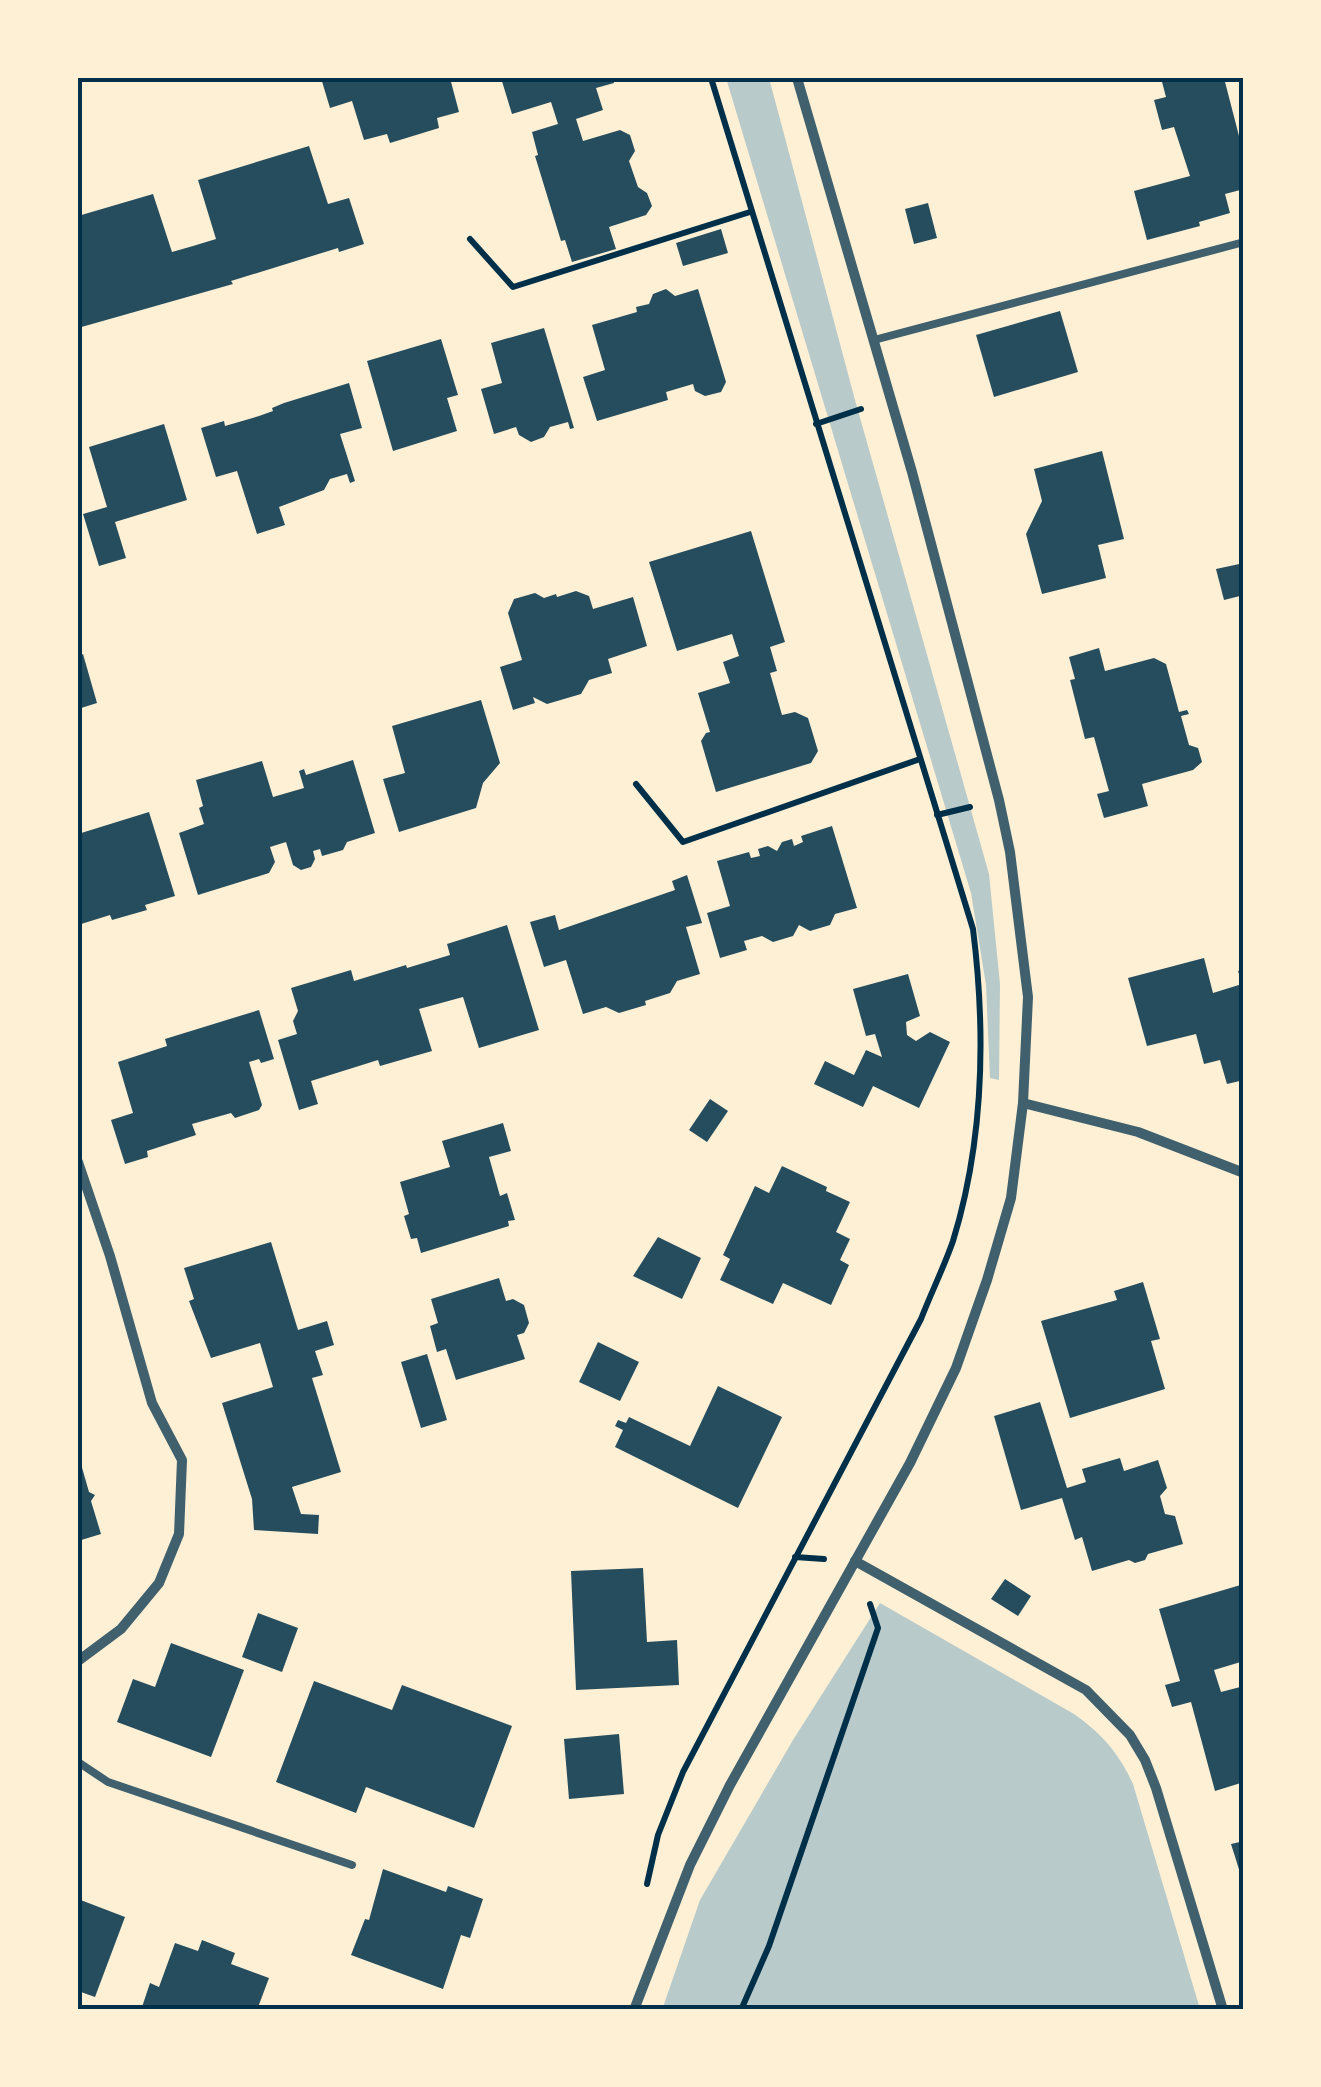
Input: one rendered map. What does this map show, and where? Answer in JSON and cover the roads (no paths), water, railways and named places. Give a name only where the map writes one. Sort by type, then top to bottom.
[{"type":"street","points":[[634,2010],[690,1865],[730,1785],[910,1463],[956,1368],[1012,1198],[1022,1103],[1028,997],[1000,800],[891,399],[797,78]]},
{"type":"street","points":[[1022,1103],[1138,1132],[1244,1173]]},
{"type":"street","points":[[78,1162],[152,1403],[182,1460],[179,1534],[159,1583],[121,1629],[78,1661]]},
{"type":"street","points":[[855,1560],[1086,1690],[1130,1735],[1156,1788],[1223,2010]]},
{"type":"lane","points":[[874,340],[1244,242]]},
{"type":"lane","points":[[78,1762],[108,1782],[352,1865]]}]
